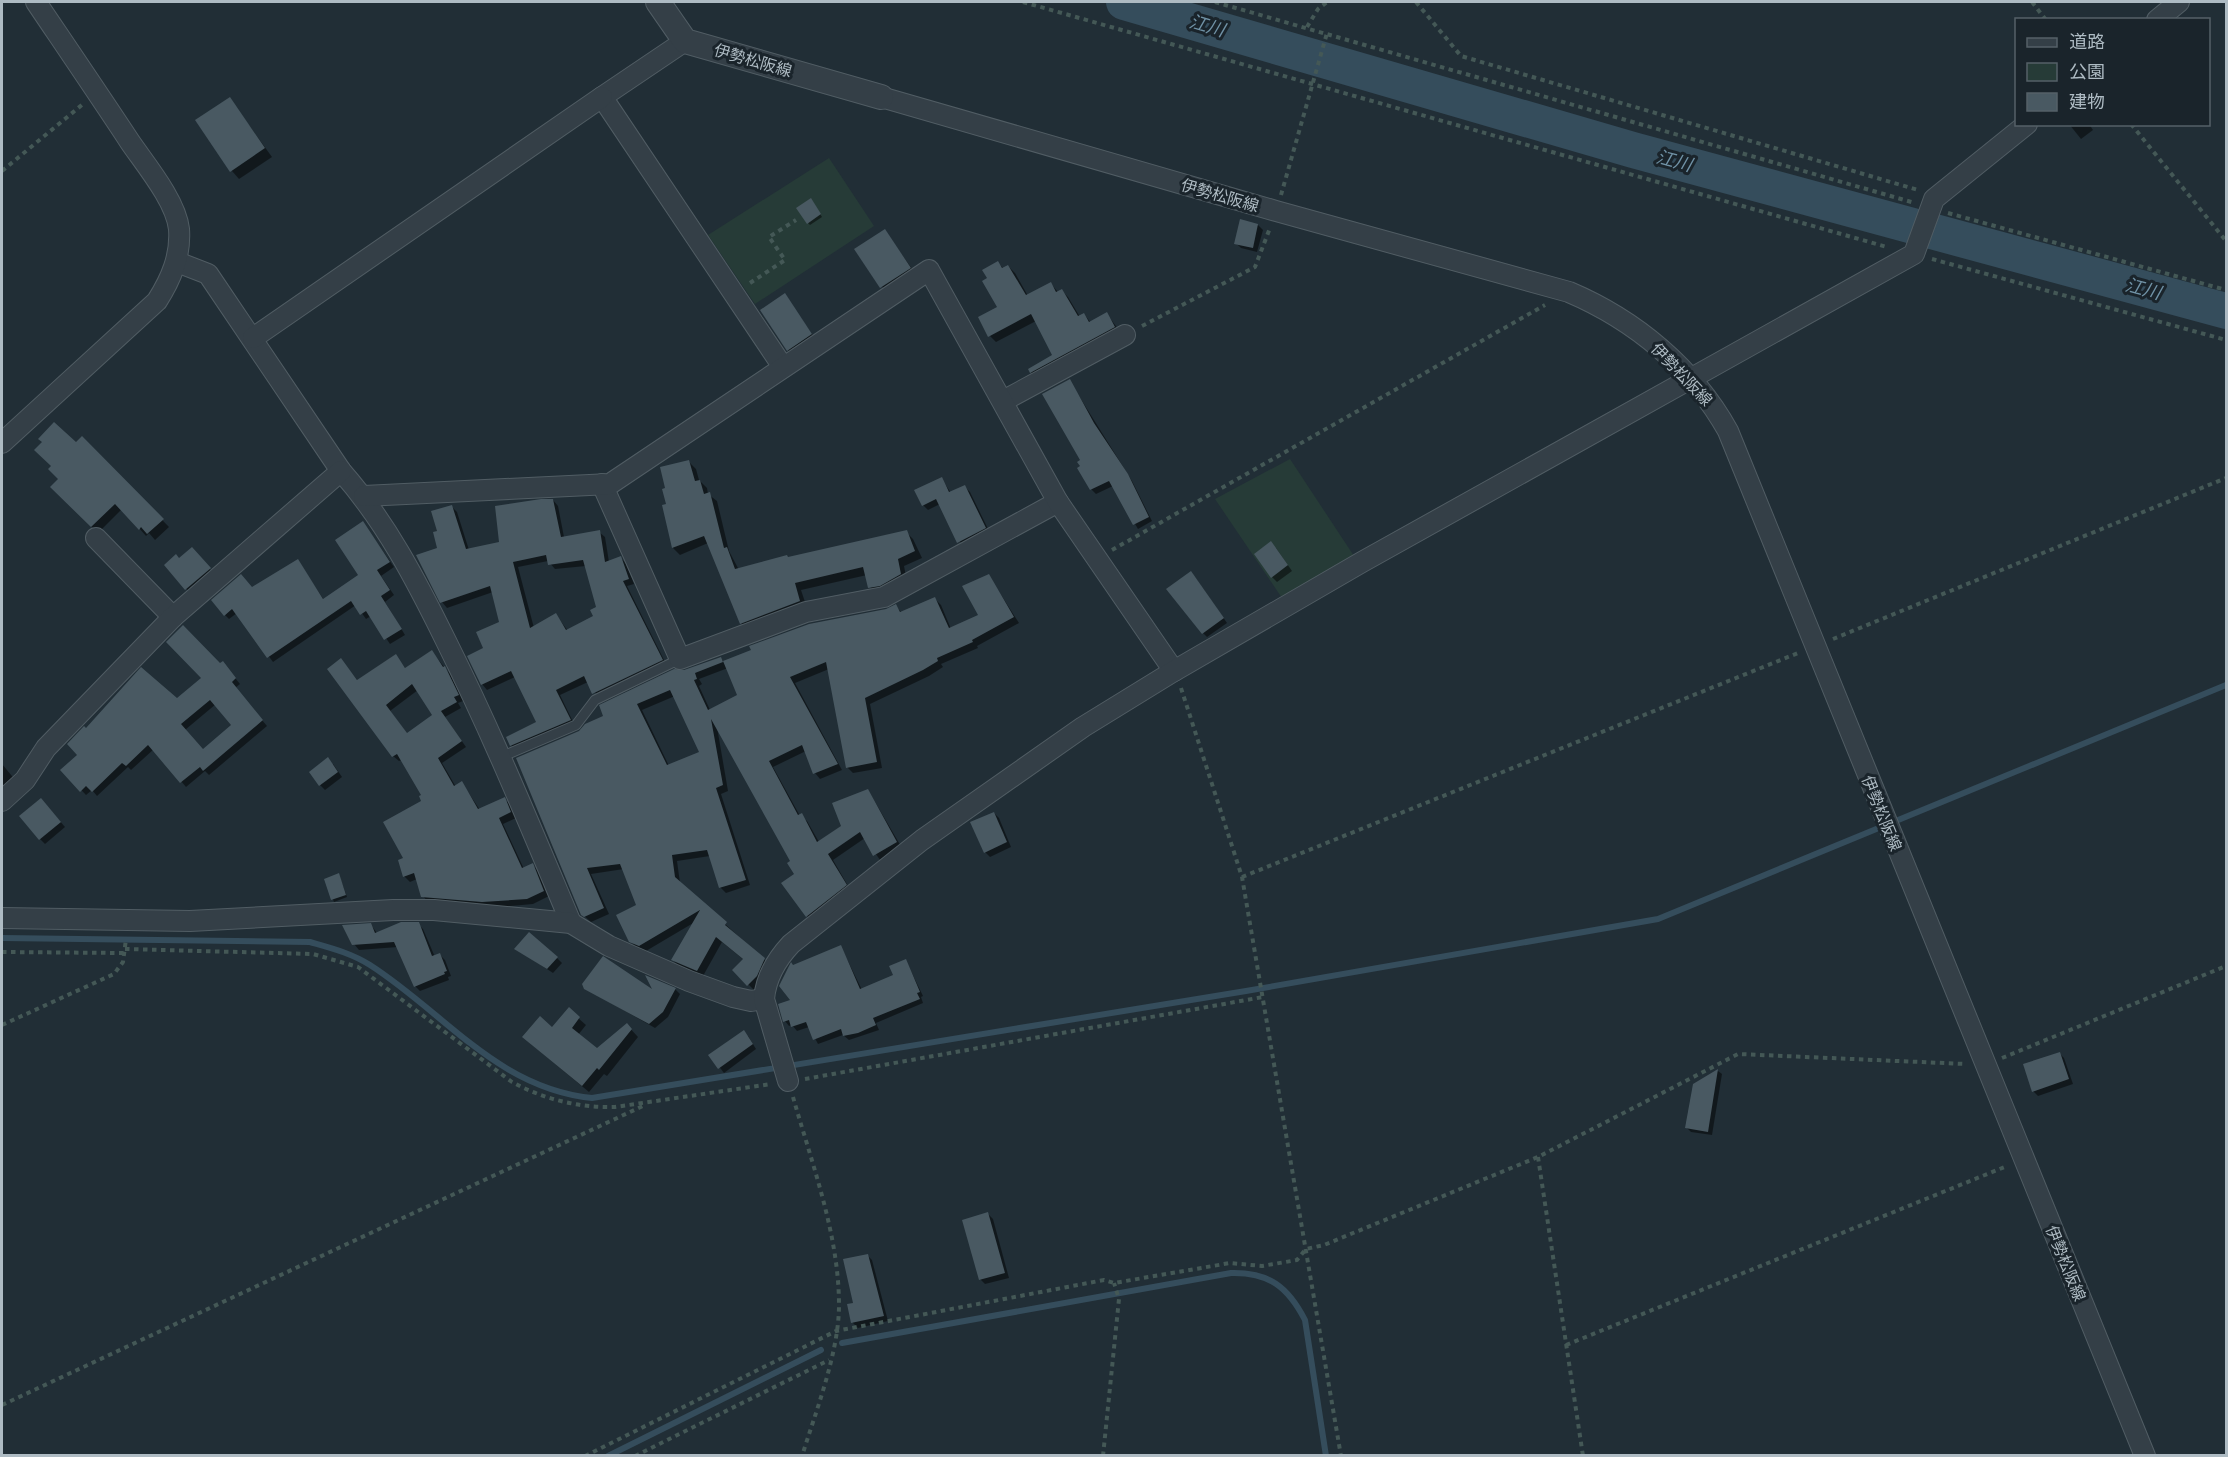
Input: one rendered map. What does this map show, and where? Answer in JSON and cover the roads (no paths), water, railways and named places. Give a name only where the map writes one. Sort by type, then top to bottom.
[{"type":"street","points":[[2,443],[157,301],[168,284],[177,262],[179,226],[172,208],[36,2]]},
{"type":"street","points":[[253,338],[685,41],[658,2]]},
{"type":"street","points":[[2159,18],[2179,2]]},
{"type":"street","name":"伊勢松阪線","points":[[685,41],[1276,211],[1569,292],[1604,307],[1631,325],[1692,379],[1712,402],[1728,431],[2145,1455]]},
{"type":"street","points":[[602,96],[783,367]]},
{"type":"street","points":[[786,1072],[764,999],[765,986],[779,957],[800,937],[922,840],[1083,728],[1174,671],[1372,556],[1914,254],[1932,203],[2025,126]]},
{"type":"street","points":[[177,262],[207,274],[342,471],[364,496],[405,559],[501,757],[571,923]]},
{"type":"street","points":[[364,496],[610,484],[929,270],[1058,502],[1174,671]]},
{"type":"street","points":[[1003,401],[1125,335]]},
{"type":"street","points":[[2,801],[25,780],[46,748],[173,617],[342,471]]},
{"type":"street","points":[[602,484],[680,659],[806,612],[884,597],[1058,502]]},
{"type":"street","points":[[96,538],[173,617]]},
{"type":"street","points":[[2,918],[190,921],[414,910],[571,923],[609,946],[689,981],[733,997],[751,1001],[764,999]]},
{"type":"lane","points":[[501,757],[576,725],[595,700],[680,659]]},
{"type":"waterway","name":"江川","points":[[1124,2],[1633,150],[2226,311]]},
{"type":"waterway","points":[[2,938],[310,942],[348,954],[370,965],[474,1046],[528,1080],[558,1091],[592,1098],[1246,991],[1658,919],[2226,685]]},
{"type":"waterway","points":[[842,1343],[1231,1273],[1256,1275],[1284,1290],[1305,1320],[1326,1456]]},
{"type":"waterway","points":[[608,1456],[821,1350]]}]
